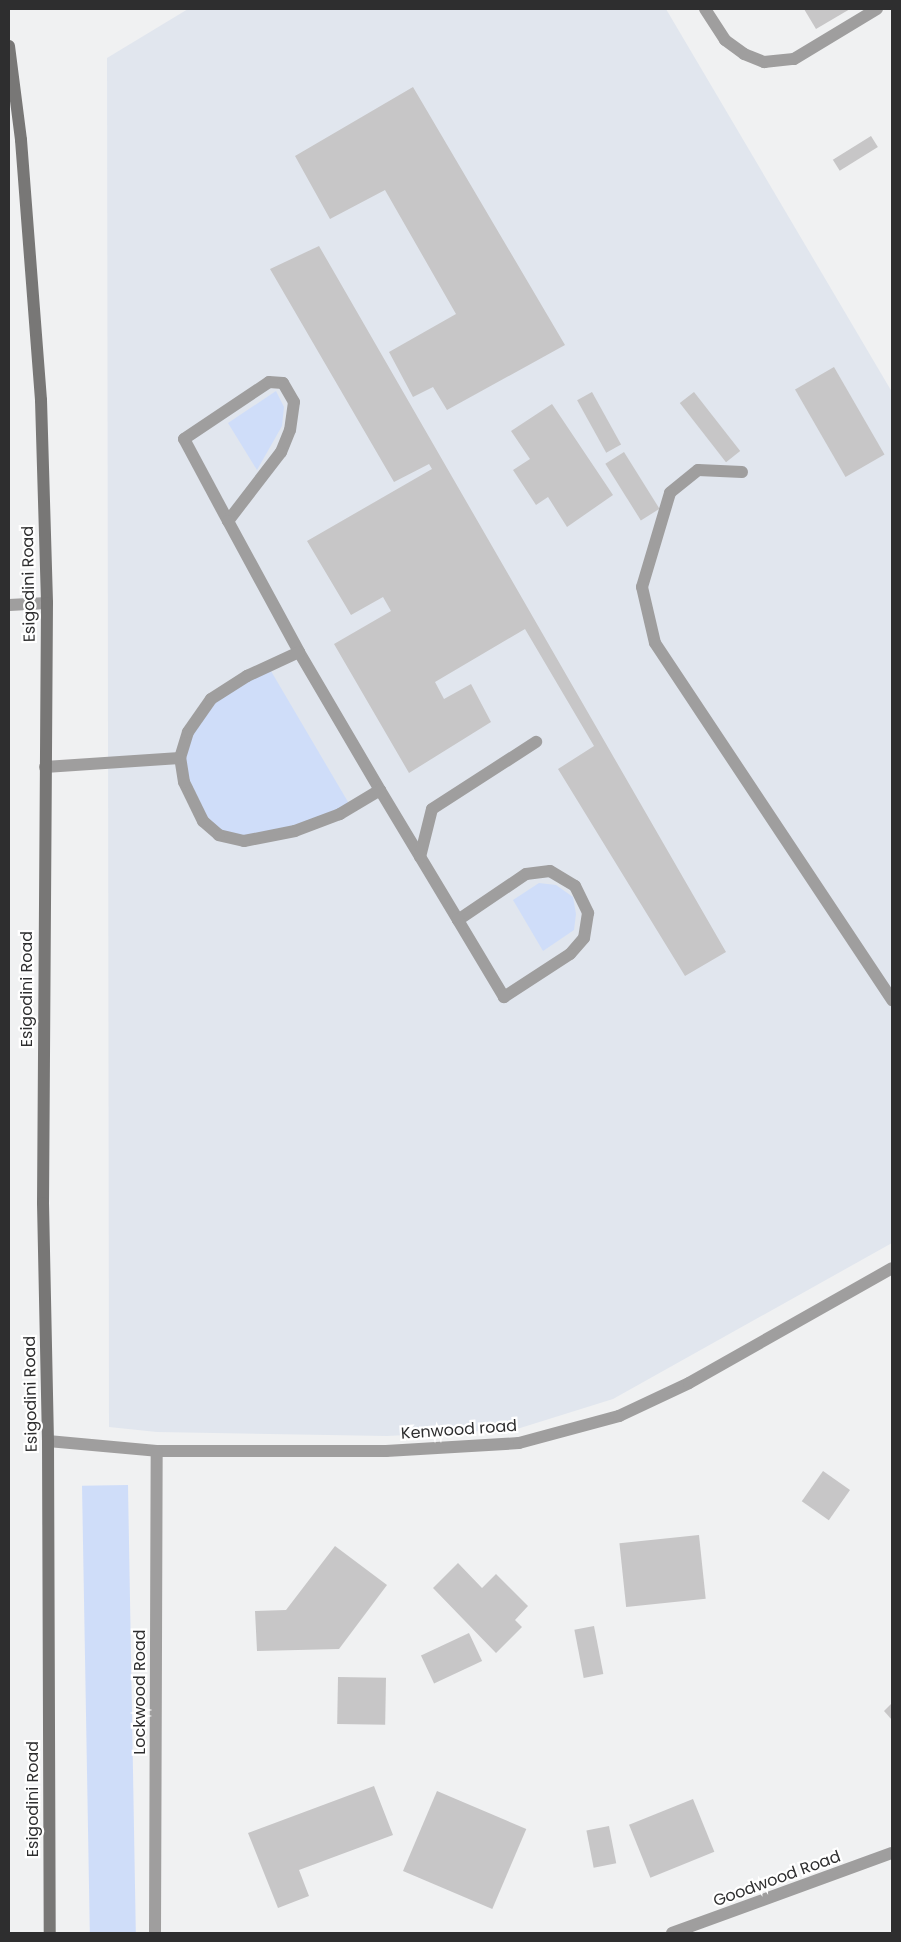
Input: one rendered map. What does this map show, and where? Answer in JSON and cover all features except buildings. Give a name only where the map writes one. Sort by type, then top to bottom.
[{"type":"main road","name":"Esigodini Road","points":[[9,46],[21,140],[41,400],[47,603],[43,1202],[48,1442],[50,1933]]},
{"type":"street","points":[[705,9],[725,40],[744,54],[764,62],[794,59],[877,9]]},
{"type":"street","points":[[228,521],[281,452],[290,430],[294,402],[283,383],[269,382],[184,439],[298,652],[420,857],[504,997],[570,954],[584,938],[588,912],[575,886],[550,871],[526,874],[458,920]]},
{"type":"street","points":[[742,472],[698,470],[670,493],[642,586],[655,643],[892,1000]]},
{"type":"street","points":[[9,605],[47,603]]},
{"type":"street","points":[[298,652],[247,676],[211,700],[188,732],[180,758],[184,782],[204,821],[219,835],[244,840],[295,832],[340,814],[380,790]]},
{"type":"street","points":[[420,857],[432,809],[536,742]]},
{"type":"street","points":[[45,768],[180,758]]},
{"type":"street","name":"Kenwood road","points":[[48,1442],[157,1451],[386,1451],[519,1443],[619,1416],[689,1383],[892,1268]]},
{"type":"street","name":"Lockwood Road","points":[[155,1933],[157,1451]]},
{"type":"street","name":"Goodwood Road","points":[[672,1933],[892,1853]]},
{"type":"shaded area","points":[[188,9],[666,9],[892,392],[892,1243],[613,1399],[517,1429],[387,1436],[157,1432],[109,1427],[107,58]]},
{"type":"shaded area","points":[[276,391],[284,407],[282,426],[257,470],[228,423]]},
{"type":"shaded area","points":[[268,666],[351,807],[244,841],[219,835],[184,782],[188,732],[211,699]]},
{"type":"shaded area","points":[[539,883],[556,885],[573,897],[576,914],[574,930],[543,951],[513,900]]},
{"type":"shaded area","points":[[128,1485],[136,1933],[90,1933],[82,1486]]}]
